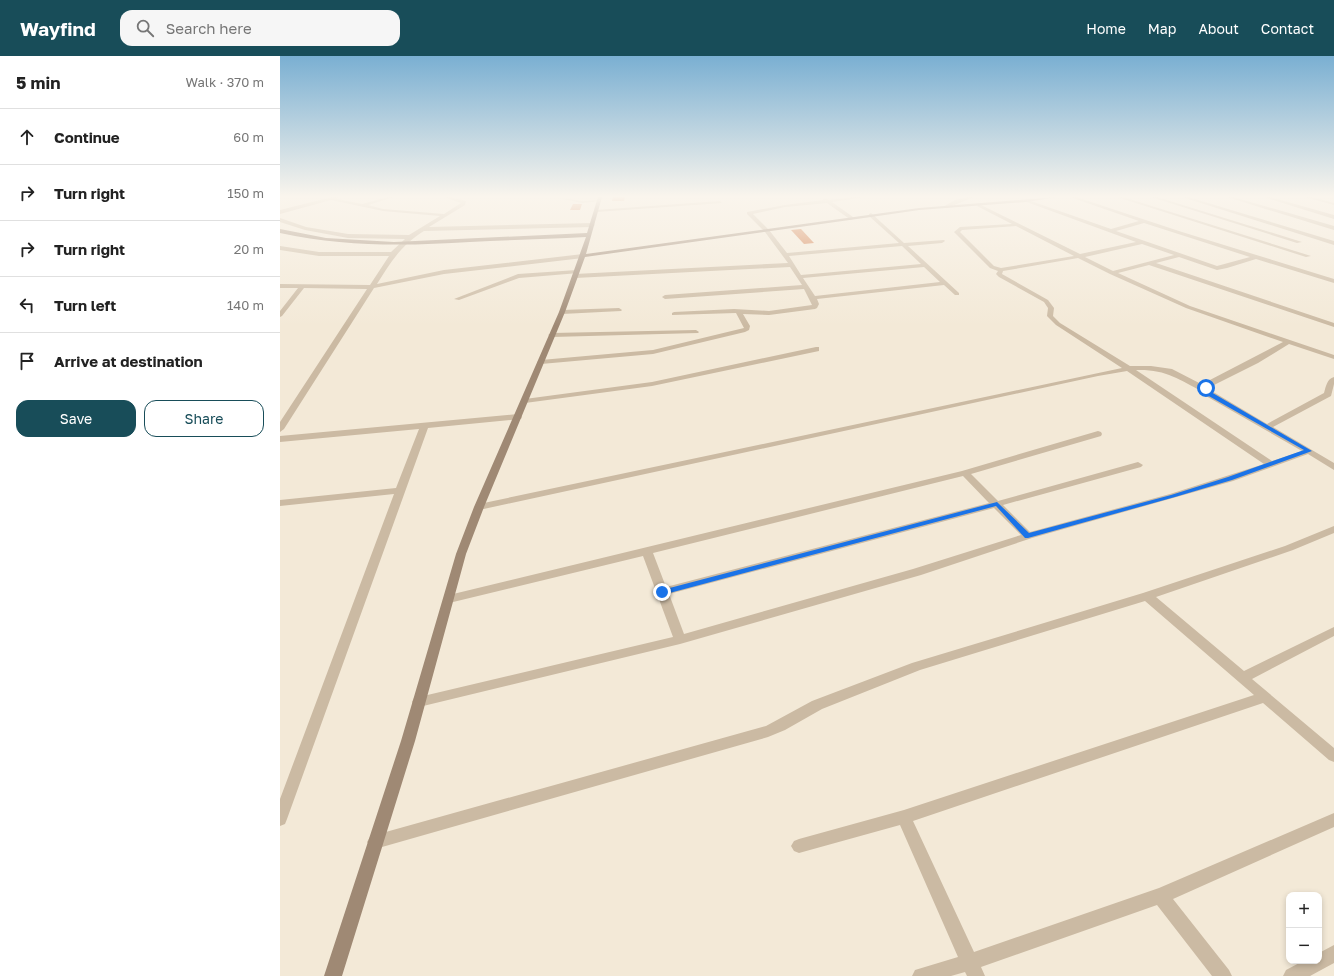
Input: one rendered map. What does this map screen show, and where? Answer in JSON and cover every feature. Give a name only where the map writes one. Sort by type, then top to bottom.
[{"type":"street","points":[[296,240],[353,248],[488,240]]},
{"type":"street","points":[[320,240],[329,242],[400,246]]},
{"type":"street","points":[[280,429],[393,254],[407,240]]},
{"type":"street","points":[[333,976],[419,702],[461,554],[562,312],[583,256],[587,240]]},
{"type":"street","points":[[280,286],[372,287],[444,272],[583,256],[701,240]]},
{"type":"street","points":[[674,314],[739,312],[769,313],[811,309],[816,305],[813,298],[774,240]]},
{"type":"street","points":[[897,240],[957,294]]},
{"type":"street","points":[[966,240],[992,267],[1001,270],[1050,262],[1142,242]]},
{"type":"street","points":[[1046,240],[1112,273],[1188,307],[1334,357]]},
{"type":"street","points":[[1136,240],[1219,268],[1255,257]]},
{"type":"street","points":[[1201,240],[1334,281]]},
{"type":"street","points":[[1257,240],[1308,256]]},
{"type":"street","points":[[1292,240],[1299,242]]},
{"type":"street","points":[[1324,240],[1334,243]]},
{"type":"street","points":[[785,255],[942,241]]},
{"type":"street","points":[[280,248],[319,254],[393,254]]},
{"type":"street","points":[[1112,273],[1179,255]]},
{"type":"street","points":[[1150,263],[1334,325]]},
{"type":"street","points":[[457,299],[518,276],[792,265]]},
{"type":"street","points":[[799,277],[926,265]]},
{"type":"street","points":[[1001,270],[999,274],[1001,276],[1046,302],[1051,308],[1050,316],[1058,324],[1129,369],[1270,464]]},
{"type":"street","points":[[1324,278],[1334,273]]},
{"type":"street","points":[[813,298],[945,283]]},
{"type":"street","points":[[280,315],[302,287]]},
{"type":"street","points":[[665,297],[806,287]]},
{"type":"street","points":[[562,312],[619,310]]},
{"type":"street","points":[[541,362],[653,352],[743,331],[747,329],[747,326],[739,312]]},
{"type":"street","points":[[552,335],[696,332]]},
{"type":"street","points":[[1206,390],[1211,383],[1255,362],[1288,342]]},
{"type":"street","points":[[525,401],[652,384],[816,349]]},
{"type":"street","points":[[479,508],[840,429],[1129,369],[1153,369],[1171,372],[1206,390],[1209,394],[1332,463]]},
{"type":"street","points":[[1267,427],[1328,394],[1330,384],[1334,379]]},
{"type":"street","points":[[280,439],[518,417]]},
{"type":"street","points":[[280,819],[424,426]]},
{"type":"street","points":[[448,599],[965,473],[1098,434]]},
{"type":"street","points":[[419,702],[680,640],[917,572],[1028,536],[1173,496],[1309,451]]},
{"type":"street","points":[[662,592],[997,504],[1138,465]]},
{"type":"street","points":[[965,473],[1028,536]]},
{"type":"street","points":[[280,503],[400,491]]},
{"type":"street","points":[[375,842],[768,731],[780,726],[817,705],[916,666],[1147,596],[1289,548],[1334,529]]},
{"type":"street","points":[[647,551],[680,640]]},
{"type":"street","points":[[1147,596],[1334,756]]},
{"type":"street","points":[[1242,678],[1334,631]]},
{"type":"street","points":[[798,846],[904,817],[1264,697]]},
{"type":"street","points":[[904,817],[973,969]]},
{"type":"street","points":[[921,976],[973,969],[1160,896],[1334,820]]},
{"type":"street","points":[[1160,896],[1223,976]]},
{"type":"street","points":[[1292,976],[1334,954]]},
{"type":"building","points":[[800,240],[811,240],[814,243],[804,244]]},
{"type":"route","points":[[662,592],[997,504],[1028,536],[1173,496],[1309,451],[1209,394],[1206,388]]}]
